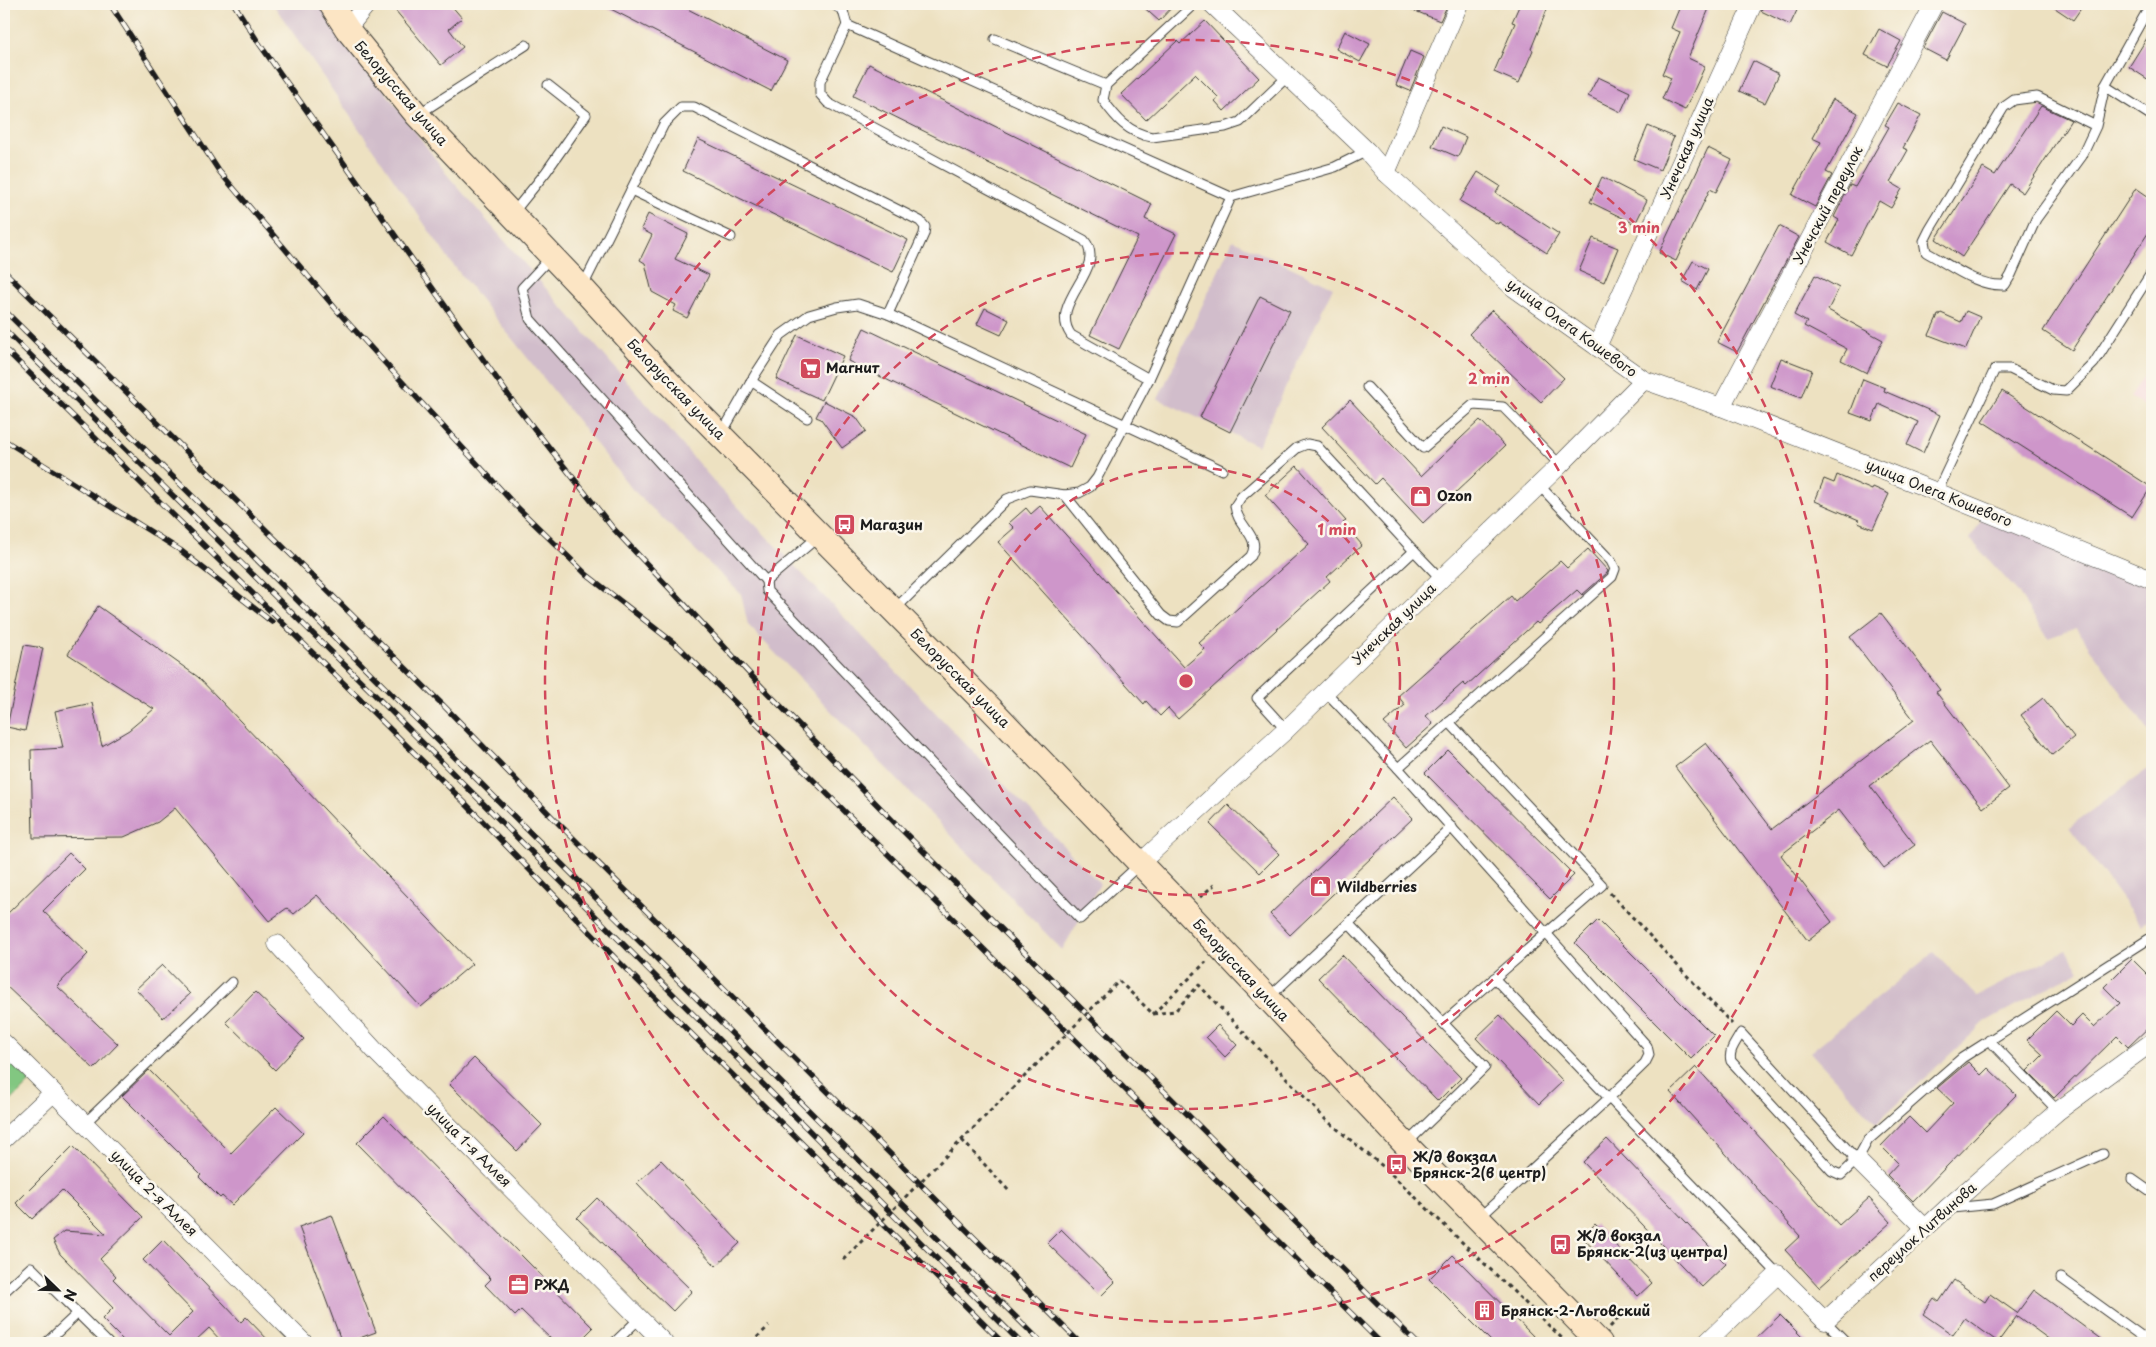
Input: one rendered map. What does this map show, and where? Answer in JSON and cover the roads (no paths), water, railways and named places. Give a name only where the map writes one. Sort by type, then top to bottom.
[{"type":"main road","name":"Белорусская улица","points":[[331,4],[347,29],[417,115],[582,288],[665,379],[1140,864],[1405,1144],[1600,1343]]},
{"type":"street","points":[[347,29],[367,4]]},
{"type":"street","name":"улица Олега Кошевого","points":[[1212,4],[1367,151],[1386,173],[1514,288],[1644,380],[1721,407],[1937,492],[2152,580]]},
{"type":"street","points":[[1386,173],[1459,4]]},
{"type":"street","name":"Унечская улица","points":[[1597,347],[1753,4]]},
{"type":"street","name":"Унечский переулок","points":[[1721,407],[1934,4]]},
{"type":"street","name":"Унечская улица","points":[[1140,864],[1286,730],[1560,465],[1644,380]]},
{"type":"street","name":"улица 1-я Аллея","points":[[277,944],[378,1054],[664,1343]]},
{"type":"street","name":"переулок Литвинова","points":[[1824,1321],[1924,1228],[2058,1111],[2152,1042]]},
{"type":"street","name":"улица 2-я Аллея","points":[[4,1043],[304,1343]]},
{"type":"street","points":[[4,1140],[53,1093]]},
{"type":"street","points":[[1857,1160],[1924,1228]]},
{"type":"street","points":[[1706,1343],[1778,1274],[1824,1321]]},
{"type":"lane","points":[[841,4],[847,25],[820,82],[820,94],[828,103],[1084,240],[1090,247],[1091,258],[1064,315],[1065,327],[1071,336],[1148,380]]},
{"type":"lane","points":[[1194,4],[1106,85],[1103,100],[1115,118],[1130,130],[1152,137],[1225,127],[1240,122],[1288,76]]},
{"type":"lane","points":[[2096,126],[2037,96],[2014,100],[2004,107],[1930,229],[1924,241],[1926,252],[1980,282],[1992,286],[2004,285],[2011,276],[2036,220],[2082,156],[2096,126],[2105,86],[2151,4]]},
{"type":"lane","points":[[847,25],[1231,197],[1334,167],[1367,151]]},
{"type":"lane","points":[[995,39],[1106,85]]},
{"type":"lane","points":[[417,115],[526,44]]},
{"type":"lane","points":[[511,215],[546,172],[586,114],[548,85]]},
{"type":"lane","points":[[2105,86],[2152,116]]},
{"type":"lane","points":[[582,288],[664,124],[681,107],[694,107],[920,221],[925,227],[924,234],[888,314]]},
{"type":"lane","points":[[631,190],[731,237]]},
{"type":"lane","points":[[893,611],[1007,498],[1030,490],[1065,495],[1079,493],[1090,487],[1097,478],[1148,380],[1231,197]]},
{"type":"lane","points":[[551,257],[522,288],[530,319],[766,581],[766,591],[1080,919],[1140,864]]},
{"type":"lane","points":[[1937,492],[1994,369],[2010,369],[2053,390],[2066,390],[2094,362],[2152,272]]},
{"type":"lane","points":[[720,436],[751,381],[781,335],[809,315],[837,307],[858,304],[888,314],[1222,470]]},
{"type":"lane","points":[[751,381],[807,418]]},
{"type":"lane","points":[[1367,387],[1423,448],[1472,406],[1503,407],[1560,465]]},
{"type":"lane","points":[[1065,495],[1161,615],[1169,621],[1178,622],[1251,556],[1255,548],[1253,539],[1236,516],[1235,506],[1241,497],[1297,448],[1308,444],[1316,446],[1441,579]]},
{"type":"lane","points":[[1398,768],[1612,577],[1614,569],[1611,561],[1539,484]]},
{"type":"lane","points":[[766,581],[819,536]]},
{"type":"lane","points":[[1286,730],[1257,698],[1414,551]]},
{"type":"lane","points":[[1325,691],[1452,827],[1647,1046],[1649,1055],[1645,1063],[1479,1218]]},
{"type":"lane","points":[[1443,1023],[1602,885],[1449,722]]},
{"type":"lane","points":[[1268,998],[1350,924],[1452,827]]},
{"type":"lane","points":[[1350,924],[1484,1067],[1405,1144]]},
{"type":"lane","points":[[1857,1160],[1741,1034],[1731,1050],[1731,1061],[1832,1171],[1840,1176],[1857,1160],[1868,1140],[1962,1058],[2152,937]]},
{"type":"lane","points":[[1494,978],[1778,1274]]},
{"type":"lane","points":[[84,1124],[232,982]]},
{"type":"lane","points":[[1989,1040],[2058,1111]]},
{"type":"lane","points":[[1946,1209],[1993,1204],[2103,1154]]},
{"type":"lane","points":[[2132,1178],[2152,1193]]},
{"type":"lane","points":[[4,1292],[30,1268],[108,1343]]},
{"type":"lane","points":[[2061,1278],[2151,1343]]},
{"type":"lane","points":[[46,1343],[78,1313]]},
{"type":"lane","points":[[614,1343],[640,1318]]},
{"type":"lane","points":[[1824,1321],[1846,1343]]},
{"type":"railway","points":[[110,4],[219,171],[341,315],[514,504],[587,575],[679,647],[1381,1343]]},
{"type":"railway","points":[[234,4],[258,42],[514,403],[612,527],[761,686],[901,829],[1417,1343]]},
{"type":"railway","points":[[4,271],[444,706],[555,820],[1080,1343]]},
{"type":"railway","points":[[4,310],[1042,1343]]},
{"type":"railway","points":[[4,329],[372,692],[1021,1343]]},
{"type":"railway","points":[[4,348],[464,802],[616,959],[1003,1343]]},
{"type":"railway","points":[[4,440],[180,550],[272,622]]},
{"type":"place","name":"Магнит","points":[[810,368]]},
{"type":"place","name":"Ozon","points":[[1421,496]]},
{"type":"place","name":"Магазин","points":[[844,525]]},
{"type":"place","name":"Wildberries","points":[[1321,887]]},
{"type":"place","name":"Ж/д вокзал Брянск-2(в центр)","points":[[1397,1165]]},
{"type":"place","name":"Ж/д вокзал Брянск-2(из центра)","points":[[1561,1244]]},
{"type":"place","name":"РЖД","points":[[518,1285]]},
{"type":"place","name":"Брянск-2-Льговский","points":[[1485,1311]]}]
